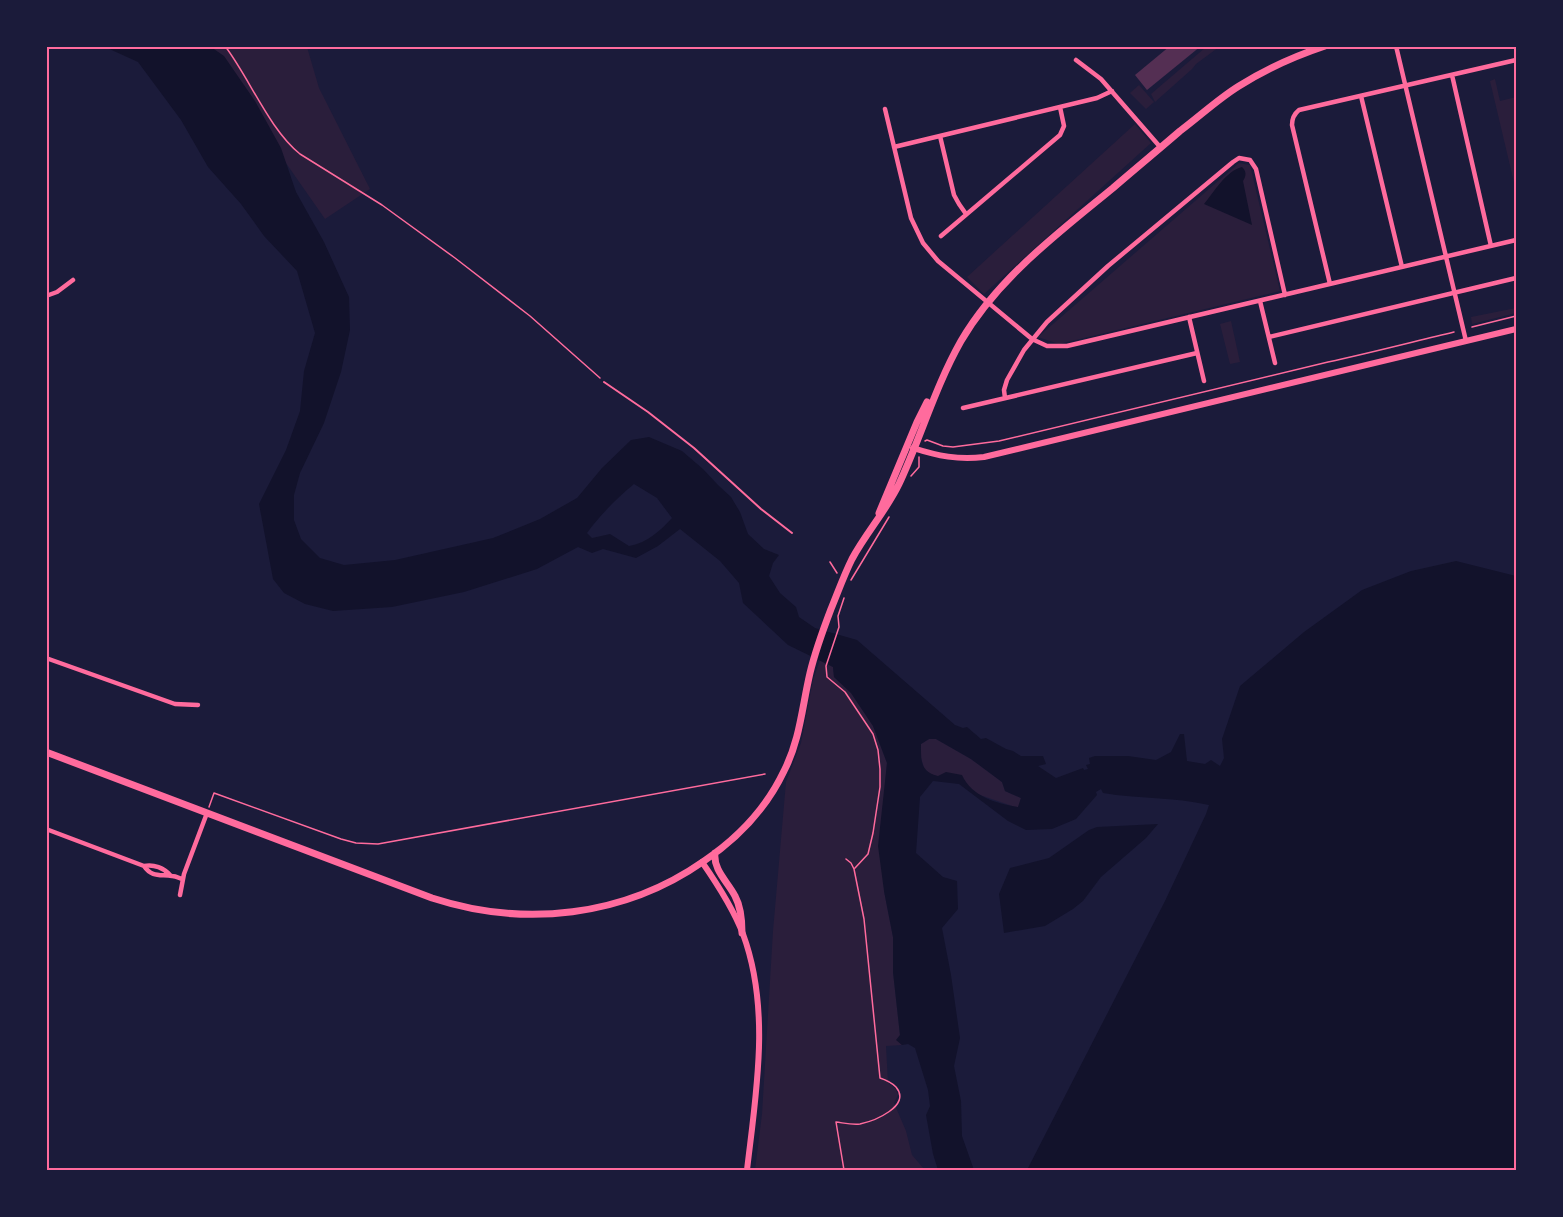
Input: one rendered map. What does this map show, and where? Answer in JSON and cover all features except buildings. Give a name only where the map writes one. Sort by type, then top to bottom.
[{"type":"main road","points":[[877,521],[917,422],[961,342],[988,302],[1008,279],[1028,259],[1210,107],[1244,83],[1280,64],[1325,46]]},
{"type":"main road","points":[[46,752],[439,900],[474,910],[526,915],[580,912],[608,906],[653,890],[683,875],[716,853],[742,831],[772,793],[785,770],[798,734],[814,661],[849,565],[890,501],[938,386]]},
{"type":"main road","points":[[716,853],[716,865],[738,901],[743,936]]},
{"type":"street","points":[[1396,46],[1466,341]]},
{"type":"street","points":[[1076,60],[1095,73],[1161,148]]},
{"type":"street","points":[[1330,284],[1292,125],[1294,116],[1299,110],[1516,60]]},
{"type":"street","points":[[1452,75],[1491,246]]},
{"type":"street","points":[[894,147],[1101,97],[1112,91]]},
{"type":"street","points":[[1361,96],[1402,267]]},
{"type":"street","points":[[941,236],[1060,135],[1064,126],[1060,107]]},
{"type":"street","points":[[885,110],[911,218],[919,237],[938,261],[1032,339],[1047,346],[1067,346],[1516,240]]},
{"type":"street","points":[[940,136],[954,195],[966,214]]},
{"type":"street","points":[[1005,398],[1005,383],[1024,350],[1053,316],[1108,266],[1239,158],[1246,159],[1256,169],[1286,295]]},
{"type":"street","points":[[1269,337],[1516,278]]},
{"type":"street","points":[[46,296],[57,292],[73,280]]},
{"type":"street","points":[[1260,301],[1275,363]]},
{"type":"street","points":[[1189,317],[1204,381]]},
{"type":"street","points":[[914,448],[950,458],[984,457],[1516,328]]},
{"type":"street","points":[[963,408],[1197,353]]},
{"type":"street","points":[[46,658],[175,704],[198,705]]},
{"type":"street","points":[[180,895],[182,879],[207,813]]},
{"type":"street","points":[[46,829],[144,866],[151,865],[161,868],[170,875],[182,879]]},
{"type":"street","points":[[702,862],[724,896],[743,936],[756,986],[759,1028],[755,1100],[747,1170]]},
{"type":"lane","points":[[604,382],[648,412],[694,448],[761,509],[792,533]]},
{"type":"path","points":[[225,46],[279,132],[292,148],[382,205],[455,258],[530,316],[604,382]]},
{"type":"path","points":[[1472,327],[1516,316]]},
{"type":"path","points":[[927,440],[954,447],[1008,439],[1454,332]]},
{"type":"path","points":[[844,598],[838,616],[838,632],[826,666],[826,677],[845,692],[873,734],[878,750],[880,787],[868,854],[854,869]]},
{"type":"path","points":[[207,813],[214,793],[341,839],[356,843],[378,844],[765,774]]},
{"type":"path","points":[[844,1170],[836,1122],[857,1124],[874,1119],[890,1111],[900,1096],[895,1086],[880,1078],[864,919],[854,869],[846,859]]},
{"type":"shaded area","points":[[105,47],[211,47],[224,56],[255,101],[281,148],[296,192],[324,242],[349,297],[350,330],[341,372],[324,423],[300,473],[294,495],[294,520],[301,539],[320,558],[344,565],[395,560],[493,538],[540,519],[577,498],[602,468],[631,440],[649,437],[682,451],[731,497],[740,512],[748,534],[764,549],[779,555],[773,563],[769,576],[780,593],[796,607],[799,617],[815,628],[857,640],[955,725],[967,727],[981,739],[986,738],[1021,756],[1043,756],[1046,764],[1038,766],[1056,778],[1083,768],[1088,769],[1086,765],[1090,764],[1089,758],[1095,756],[1128,756],[1156,760],[1171,752],[1180,734],[1184,734],[1187,761],[1205,764],[1211,760],[1220,766],[1224,758],[1222,739],[1240,686],[1304,632],[1362,590],[1411,571],[1456,561],[1516,576],[1516,1170],[1027,1170],[1165,901],[1209,805],[1103,793],[1101,789],[1096,792],[1097,795],[1076,819],[1052,829],[1026,830],[1008,821],[959,784],[933,781],[920,797],[916,853],[943,877],[957,881],[958,909],[942,928],[960,1038],[954,1066],[961,1101],[962,1136],[974,1170],[938,1170],[926,1115],[930,1106],[928,1090],[915,1048],[908,1044],[902,1045],[896,1040],[900,1035],[893,972],[893,937],[878,846],[887,763],[873,726],[851,693],[834,677],[833,667],[788,645],[743,603],[739,583],[720,561],[680,529],[658,546],[636,558],[603,549],[592,553],[578,547],[537,569],[464,592],[392,607],[333,611],[305,604],[284,593],[273,579],[259,504],[286,450],[300,411],[304,371],[315,333],[297,271],[264,236],[241,204],[208,167],[181,120],[138,62]],"holes":[[[634,484],[657,498],[672,518],[653,536],[629,546],[610,534],[592,538],[587,533],[592,526]],[[929,739],[936,739],[971,759],[1002,782],[1005,791],[1021,798],[1018,807],[985,798],[972,789],[962,775],[946,772],[938,776],[928,772],[923,764],[921,744]]]},
{"type":"shaded area","points":[[205,47],[307,47],[319,88],[370,189],[325,219]]},
{"type":"shaded area","points":[[1206,47],[1219,47],[1196,64],[1155,102],[1151,94]]},
{"type":"shaded area","points":[[1495,79],[1500,101],[1516,97],[1516,191],[1490,81]]},
{"type":"shaded area","points":[[1139,85],[1154,102],[1146,109],[1130,93]]},
{"type":"shaded area","points":[[1135,124],[1151,143],[984,294],[967,277]]},
{"type":"shaded area","points":[[1239,163],[1250,165],[1280,291],[1059,344],[1038,337]]},
{"type":"shaded area","points":[[1242,167],[1245,172],[1243,181],[1252,225],[1204,204],[1226,177]]},
{"type":"shaded area","points":[[1516,308],[1516,313],[1472,324],[1471,317]]},
{"type":"shaded area","points":[[1231,321],[1240,362],[1230,364],[1220,324]]},
{"type":"shaded area","points":[[820,660],[833,667],[834,677],[851,693],[873,726],[887,763],[884,800],[884,891],[893,937],[893,972],[900,1035],[897,1040],[902,1045],[886,1046],[888,1083],[895,1088],[898,1095],[894,1103],[906,1131],[912,1155],[925,1170],[755,1170],[762,1114],[773,931],[786,782],[801,743],[813,680]]},
{"type":"shaded area","points":[[929,739],[936,739],[971,759],[1002,782],[1005,791],[1021,798],[1018,808],[977,794],[967,786],[930,774],[924,768],[921,758],[921,744]]},
{"type":"shaded area","points":[[1158,824],[1146,838],[1101,877],[1083,901],[1073,909],[1045,926],[1004,933],[999,894],[1010,868],[1049,858],[1089,830],[1097,827]]}]
